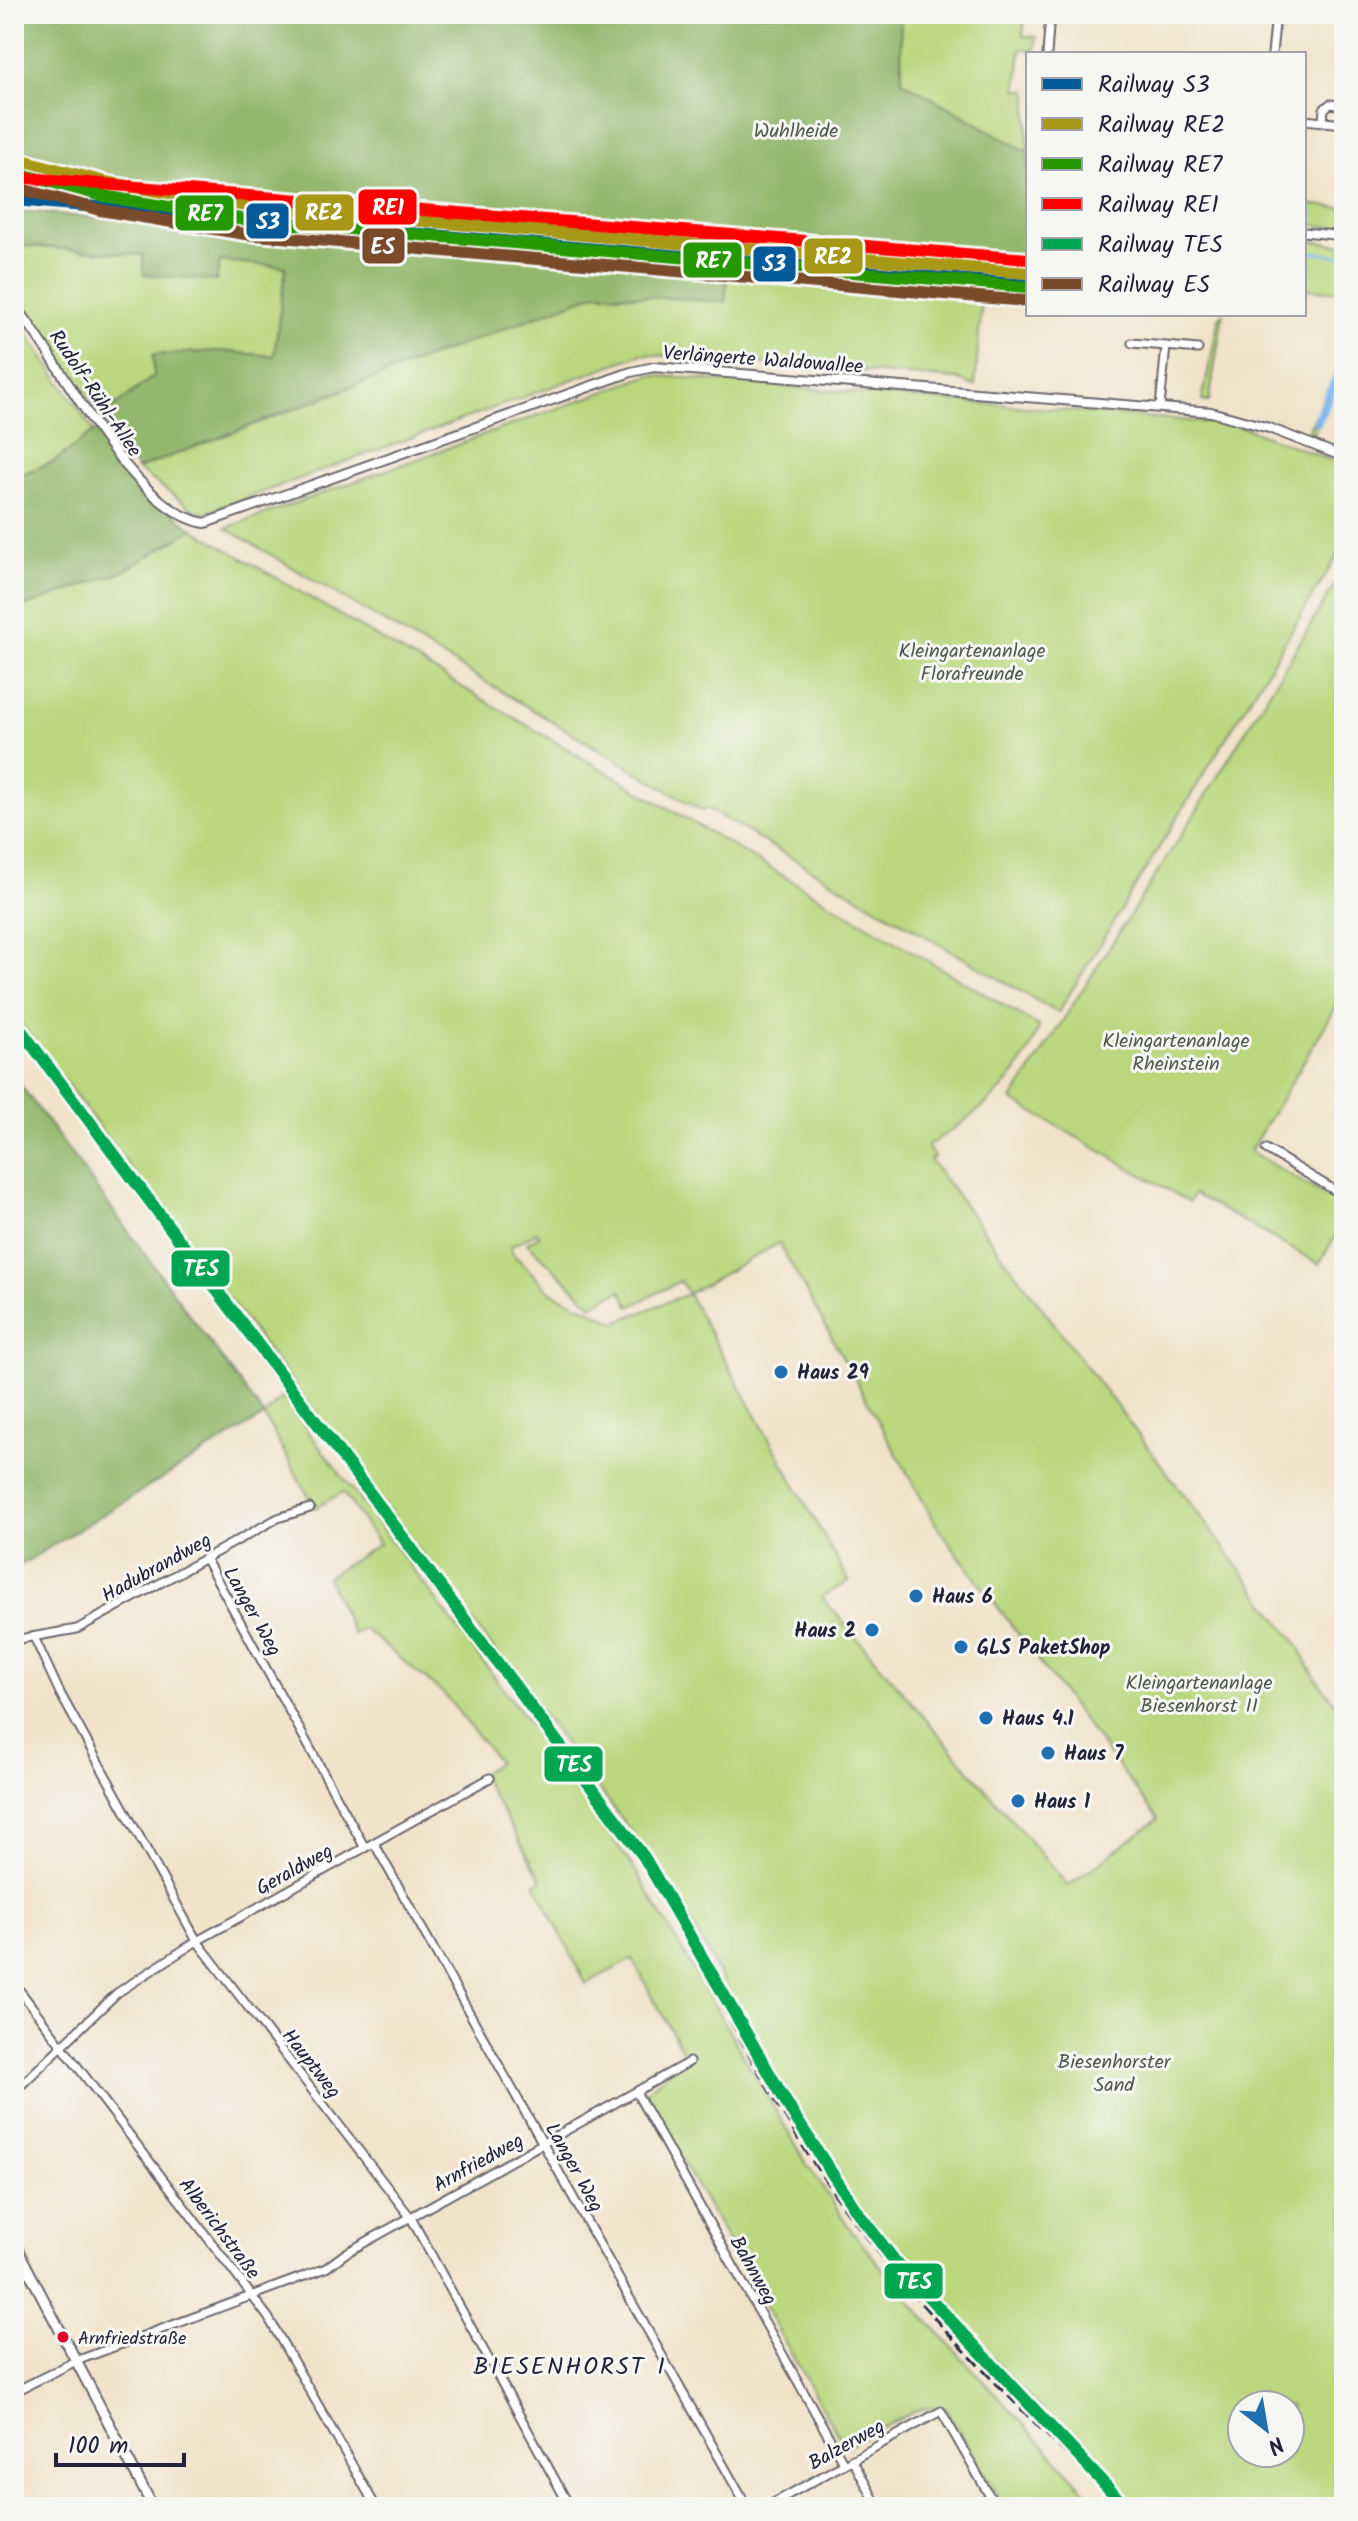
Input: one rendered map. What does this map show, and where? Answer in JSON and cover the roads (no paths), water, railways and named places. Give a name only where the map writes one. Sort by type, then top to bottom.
[{"type":"main road","points":[[14,2243],[71,2363],[153,2507]]},
{"type":"street","points":[[1047,52],[1050,14]]},
{"type":"street","points":[[1272,52],[1276,14]]},
{"type":"street","points":[[1308,14],[1344,18]]},
{"type":"street","points":[[1323,121],[1324,109],[1330,104],[1344,106]]},
{"type":"street","points":[[1306,120],[1344,124]]},
{"type":"street","points":[[1306,232],[1344,236]]},
{"type":"street","name":"Rudolf-Rühl-Allee","points":[[14,304],[128,469],[158,496],[197,522]]},
{"type":"street","points":[[1132,343],[1198,349]]},
{"type":"street","points":[[1160,407],[1166,346]]},
{"type":"street","name":"Verlängerte Waldowallee","points":[[197,522],[226,519],[645,368],[1211,412],[1247,420],[1344,457]]},
{"type":"street","points":[[1266,1149],[1344,1196]]},
{"type":"street","name":"Hadubrandweg","points":[[14,1640],[77,1629],[278,1518],[310,1508]]},
{"type":"street","name":"Langer Weg","points":[[205,1558],[365,1848]]},
{"type":"street","name":"Hauptweg","points":[[34,1637],[60,1693],[197,1941],[411,2218],[570,2507]]},
{"type":"street","name":"Geraldweg","points":[[14,2092],[117,1993],[197,1941],[490,1778]]},
{"type":"street","name":"Langer Weg","points":[[374,1843],[747,2507]]},
{"type":"street","name":"Alberichstraße","points":[[14,1983],[274,2326],[376,2507]]},
{"type":"street","name":"Arnfriedweg","points":[[251,2296],[326,2268],[346,2253],[689,2062]]},
{"type":"street","name":"Bahnweg","points":[[636,2092],[848,2462],[878,2507]]},
{"type":"street","points":[[14,2392],[71,2363],[251,2296]]},
{"type":"street","name":"Balzerweg","points":[[766,2507],[941,2411],[996,2507]]},
{"type":"waterway","points":[[1306,251],[1344,257]]},
{"type":"waterway","points":[[1317,422],[1344,361]]},
{"type":"railway","points":[[14,1030],[639,1860],[788,2122],[843,2206],[940,2324],[1118,2507]]},
{"type":"rail line","name":"RE2","points":[[14,158],[105,182],[247,206],[1026,273]]},
{"type":"rail line","name":"RE7","points":[[14,172],[103,196],[246,220],[1026,287]]},
{"type":"rail line","name":"RE1","points":[[15,177],[1026,259]]},
{"type":"rail line","name":"ES","points":[[14,187],[100,210],[245,234],[1026,301]]},
{"type":"rail line","name":"S3","points":[[14,200],[1026,285]]},
{"type":"rail line","name":"TES","points":[[14,1021],[644,1857],[793,2114],[858,2213],[894,2260],[1126,2507]]},
{"type":"place","name":"Haus 29","points":[[781,1372]]},
{"type":"place","name":"Haus 6","points":[[916,1596]]},
{"type":"place","name":"Haus 2","points":[[872,1630]]},
{"type":"place","name":"GLS PaketShop","points":[[961,1647]]},
{"type":"place","name":"Haus 4.1","points":[[986,1718]]},
{"type":"place","name":"Haus 7","points":[[1048,1753]]},
{"type":"place","name":"Haus 1","points":[[1018,1801]]},
{"type":"place","name":"Arnfriedstraße","points":[[63,2337]]},
{"type":"district","name":"BIESENHORST I","points":[[570,2366]]},
{"type":"park label","name":"Wuhlheide","points":[[796,130]]},
{"type":"park label","name":"Kleingartenanlage Florafreunde","points":[[972,662]]},
{"type":"park label","name":"Kleingartenanlage Rheinstein","points":[[1176,1052]]},
{"type":"park label","name":"Kleingartenanlage Biesenhorst II","points":[[1199,1694]]},
{"type":"park label","name":"Biesenhorster Sand","points":[[1114,2072]]}]
